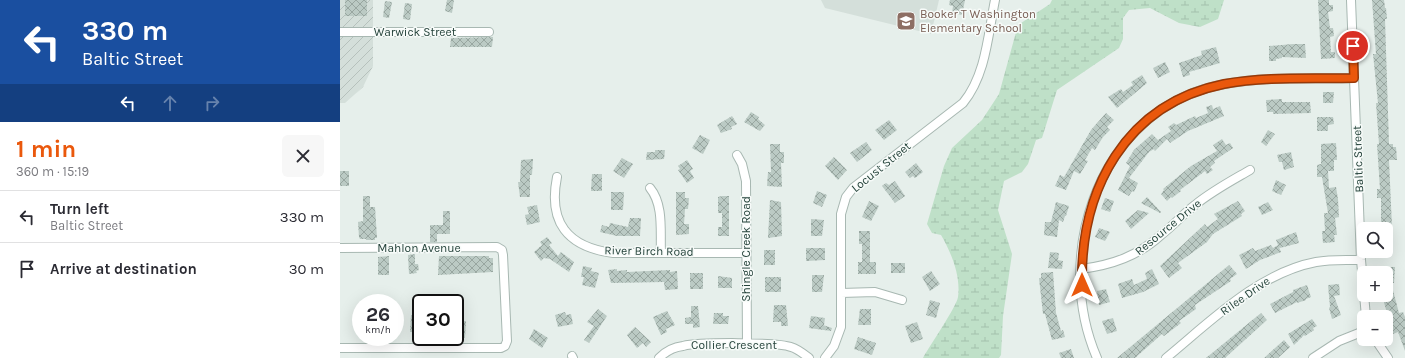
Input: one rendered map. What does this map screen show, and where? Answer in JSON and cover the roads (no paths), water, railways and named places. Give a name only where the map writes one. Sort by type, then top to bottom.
[{"type":"street","name":"Locust Street","points":[[825,358],[834,346],[838,337],[841,323],[841,214],[846,197],[853,188],[963,103],[970,94],[981,72],[995,0]]},
{"type":"street","name":"Baltic Street","points":[[1351,0],[1361,260],[1365,310]]},
{"type":"street","name":"Warwick Street","points":[[340,32],[489,32]]},
{"type":"street","points":[[1097,358],[1085,319],[1081,270],[1086,225],[1090,207],[1100,182],[1116,154],[1128,140],[1157,113],[1186,97],[1224,84],[1246,81],[1354,78]]},
{"type":"street","name":"Shingle Creek Road","points":[[737,155],[742,164],[746,181],[747,344]]},
{"type":"street","name":"Resource Drive","points":[[1081,270],[1115,262],[1140,251],[1161,236],[1195,205],[1218,188],[1250,170]]},
{"type":"street","name":"River Birch Road","points":[[557,177],[554,190],[555,212],[564,229],[572,237],[583,244],[604,252],[747,252]]},
{"type":"street","points":[[650,188],[658,200],[661,252]]},
{"type":"street","name":"Mahlon Avenue","points":[[340,248],[497,247],[502,250],[503,255],[507,341],[505,346],[501,348],[340,348]]},
{"type":"street","name":"Rilee Drive","points":[[1166,358],[1245,294],[1275,276],[1314,262],[1361,260]]},
{"type":"street","points":[[841,293],[875,292],[894,296],[902,300]]},
{"type":"street","points":[[1313,358],[1339,341],[1357,334]]},
{"type":"street","name":"Collier Crescent","points":[[659,358],[668,351],[684,346],[747,344],[783,344],[797,350],[809,358]]},
{"type":"street","points":[[1379,346],[1388,358]]},
{"type":"place","name":"Booker T Washington Elementary School","points":[[906,21]]}]
